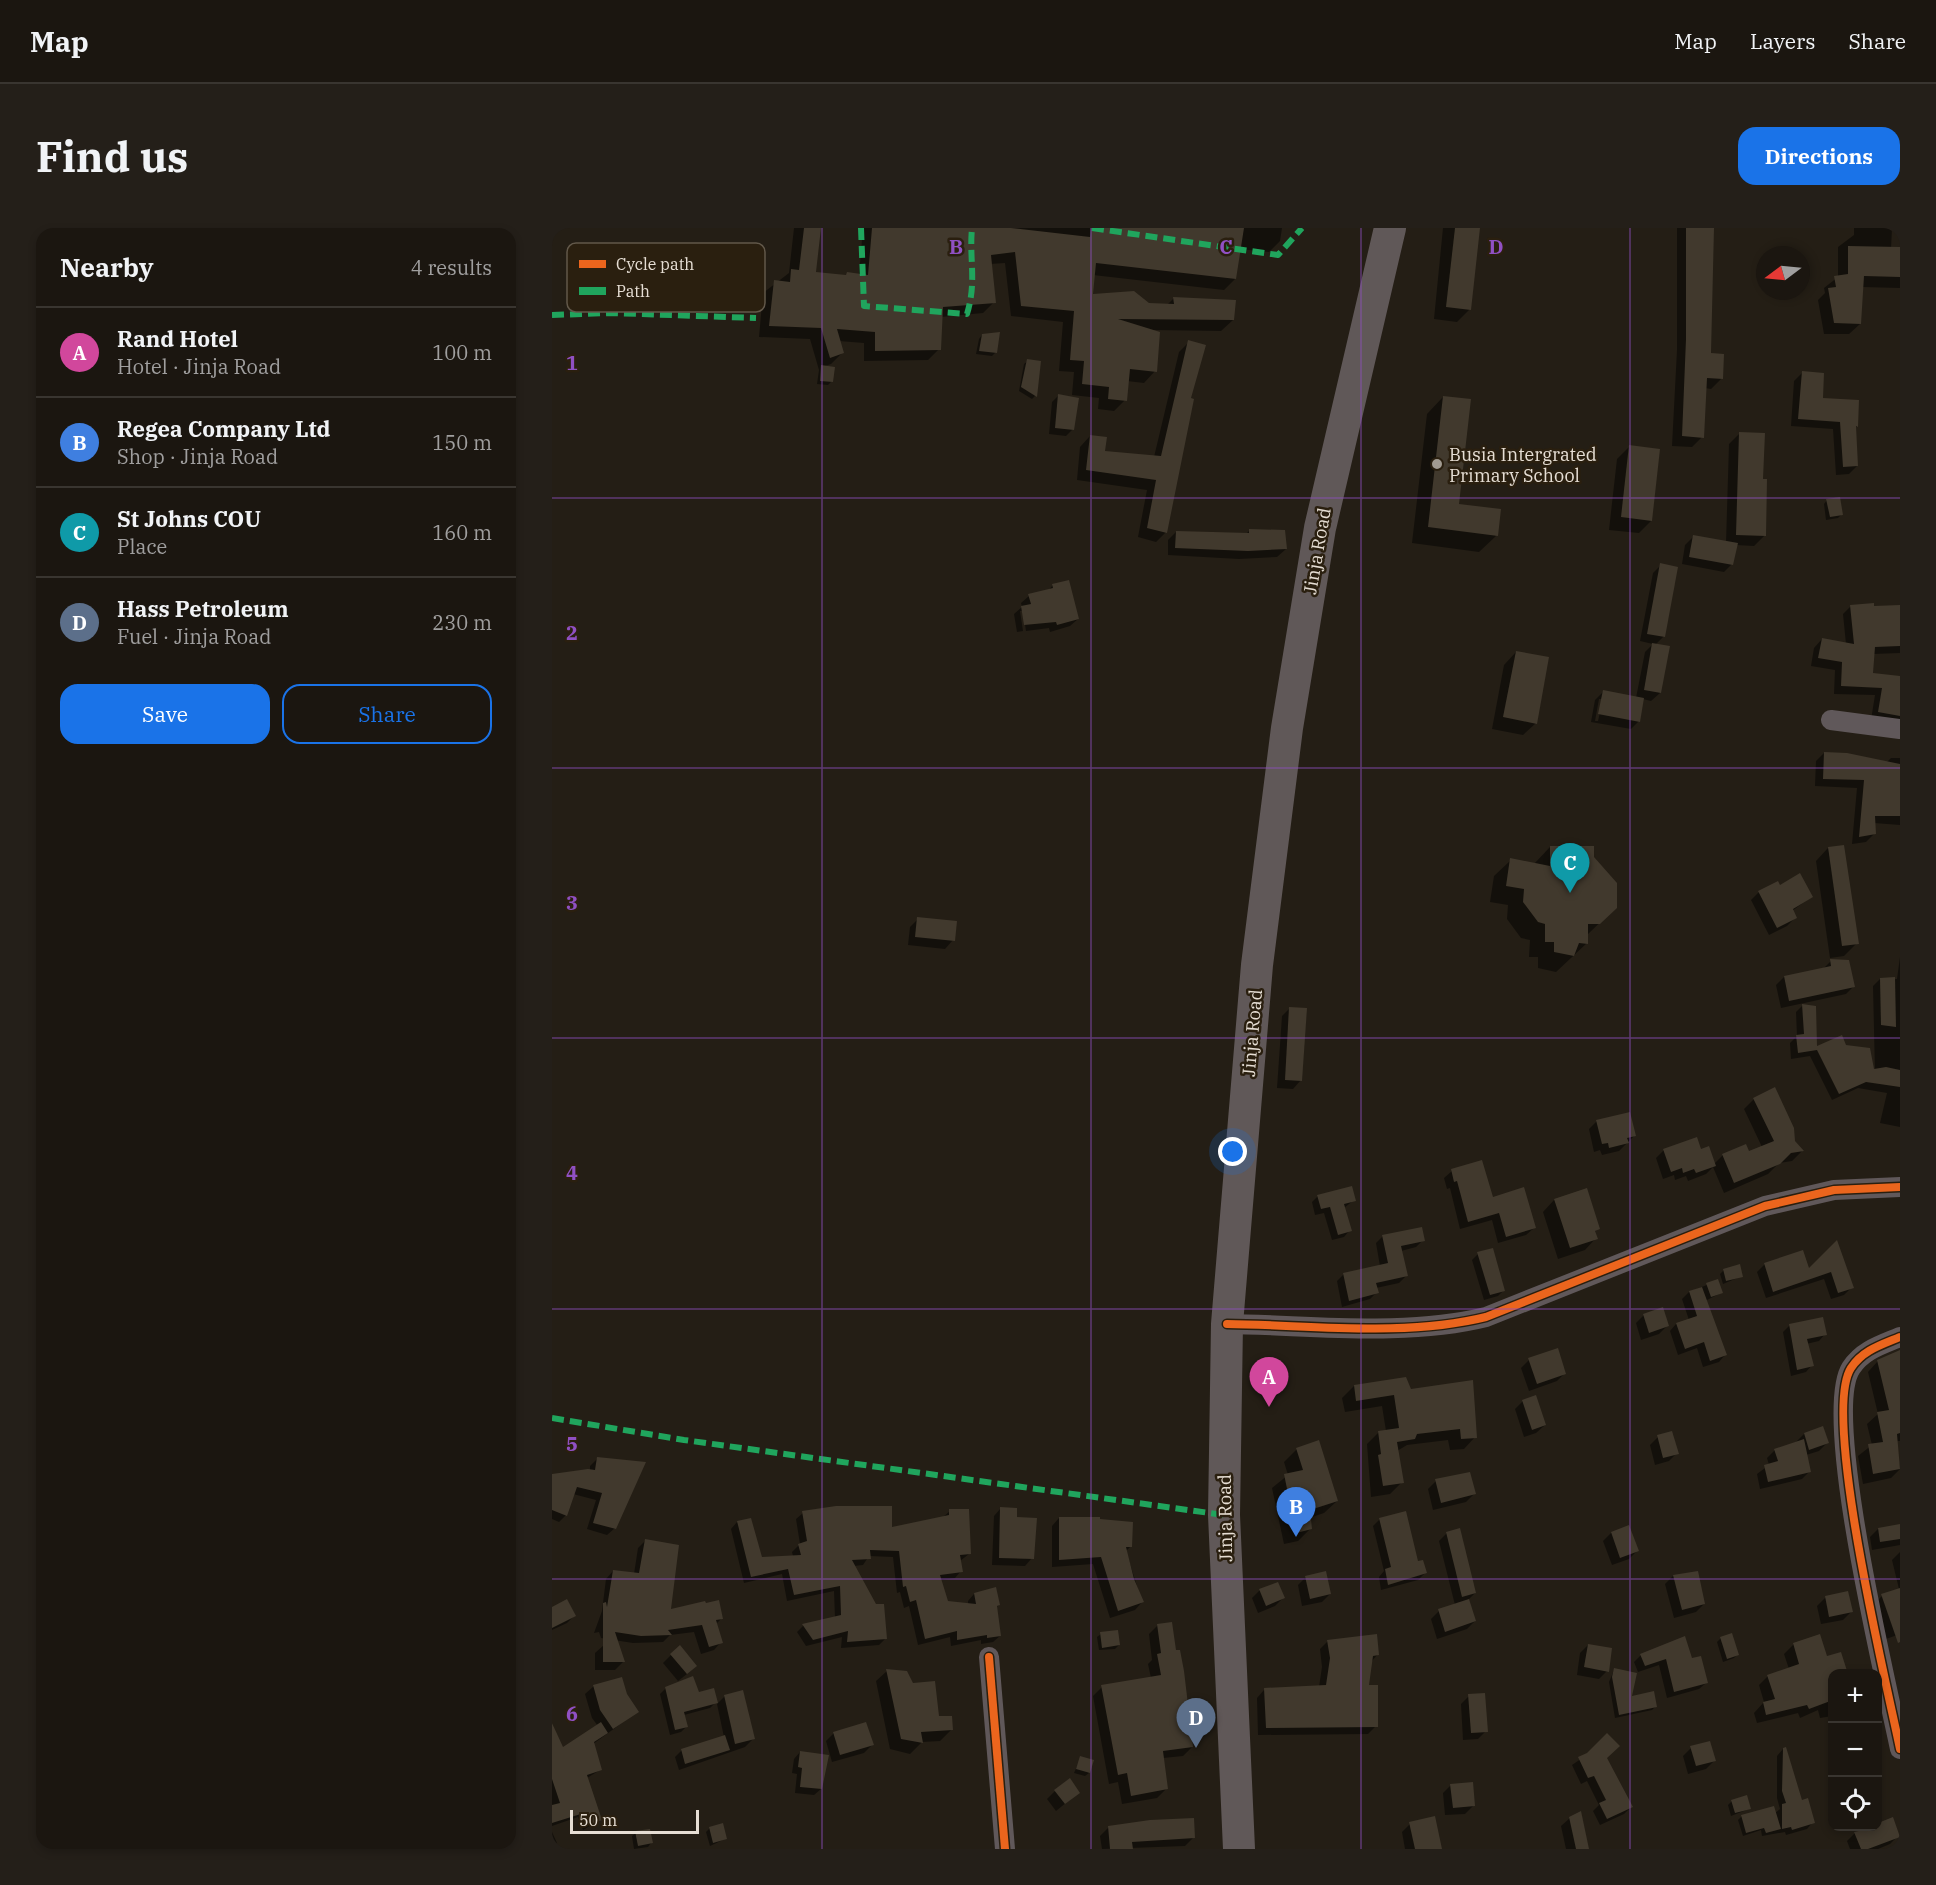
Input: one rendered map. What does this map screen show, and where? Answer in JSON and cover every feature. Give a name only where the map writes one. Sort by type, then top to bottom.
[{"type":"main road","name":"Jinja Road","points":[[1239,1849],[1224,1515],[1227,1324],[1257,965],[1287,728],[1322,519],[1390,228]]},
{"type":"street","points":[[1831,720],[1900,729]]},
{"type":"street","points":[[1227,1324],[1381,1327],[1454,1325],[1486,1317],[1765,1206],[1834,1190],[1900,1187]]},
{"type":"street","points":[[1900,1337],[1867,1350],[1850,1369],[1843,1401],[1849,1497],[1900,1749]]},
{"type":"street","points":[[989,1658],[1005,1849]]},
{"type":"building","points":[[804,228],[821,228],[816,272],[868,275],[872,228],[1011,228],[1090,237],[1091,228],[1244,228],[1236,279],[1096,263],[1093,294],[1134,291],[1149,303],[1174,304],[1173,297],[1236,300],[1234,320],[1118,319],[1160,332],[1157,372],[1130,369],[1127,401],[1108,399],[1109,387],[1082,384],[1084,361],[1070,360],[1074,311],[1021,306],[1015,252],[991,255],[996,303],[943,307],[941,350],[875,351],[875,332],[837,329],[844,353],[830,358],[821,328],[769,326],[774,280],[790,282],[791,269],[799,270]]},
{"type":"building","points":[[1455,228],[1480,228],[1471,310],[1446,307]]},
{"type":"building","points":[[1686,228],[1714,228],[1711,353],[1724,354],[1723,379],[1707,378],[1704,438],[1682,436],[1686,339]]},
{"type":"building","points":[[1848,246],[1900,247],[1900,277],[1864,276],[1861,324],[1834,323],[1828,288],[1836,287],[1834,276],[1848,274]]},
{"type":"building","points":[[1000,332],[997,353],[979,351],[982,334]]},
{"type":"building","points":[[1188,340],[1206,345],[1191,398],[1194,399],[1167,533],[1147,528],[1156,480],[1086,470],[1090,435],[1107,437],[1105,451],[1161,456]]},
{"type":"building","points":[[1027,359],[1041,361],[1037,397],[1021,387]]},
{"type":"building","points":[[821,365],[835,367],[833,382],[820,381]]},
{"type":"building","points":[[1802,371],[1824,373],[1823,398],[1859,400],[1858,427],[1856,426],[1858,466],[1843,467],[1840,422],[1798,419]]},
{"type":"building","points":[[1058,394],[1079,398],[1074,430],[1055,428]]},
{"type":"building","points":[[1443,396],[1471,399],[1459,504],[1501,509],[1498,536],[1428,527]]},
{"type":"building","points":[[1739,432],[1765,433],[1763,479],[1767,479],[1766,536],[1736,535]]},
{"type":"building","points":[[1629,445],[1660,449],[1652,521],[1621,517]]},
{"type":"building","points":[[1840,497],[1843,515],[1830,517],[1826,499]]},
{"type":"building","points":[[1249,529],[1285,530],[1287,549],[1248,551],[1175,548],[1176,531],[1249,533]]},
{"type":"building","points":[[1693,535],[1738,543],[1733,565],[1689,557]]},
{"type":"building","points":[[1660,563],[1678,567],[1665,637],[1647,634]]},
{"type":"building","points":[[1069,580],[1079,619],[1057,625],[1056,622],[1024,625],[1021,606],[1031,604],[1028,594],[1053,588],[1052,584]]},
{"type":"building","points":[[1874,603],[1874,606],[1900,605],[1900,646],[1875,647],[1873,673],[1900,676],[1900,716],[1878,712],[1882,688],[1841,686],[1842,662],[1818,658],[1822,638],[1854,644],[1850,605]]},
{"type":"building","points":[[1652,643],[1670,646],[1661,693],[1644,690]]},
{"type":"building","points":[[1516,651],[1549,657],[1537,724],[1503,717]]},
{"type":"building","points":[[1603,690],[1644,698],[1640,722],[1598,714]]},
{"type":"building","points":[[1824,752],[1847,753],[1900,764],[1900,816],[1875,816],[1876,834],[1859,837],[1864,780],[1823,779]]},
{"type":"building","points":[[1844,845],[1859,944],[1842,946],[1828,847]]},
{"type":"building","points":[[1550,846],[1594,846],[1594,857],[1617,883],[1617,908],[1600,924],[1588,924],[1588,944],[1579,943],[1574,956],[1554,952],[1554,942],[1545,942],[1545,924],[1538,922],[1523,902],[1524,889],[1506,886],[1510,858],[1550,866]]},
{"type":"building","points":[[1800,873],[1813,897],[1793,909],[1797,918],[1777,928],[1758,891],[1778,881],[1780,885]]},
{"type":"building","points":[[917,917],[957,921],[955,941],[915,937]]},
{"type":"building","points":[[1830,959],[1849,960],[1855,987],[1789,1001],[1784,976],[1831,966]]},
{"type":"building","points":[[1895,977],[1896,1027],[1881,1025],[1880,978]]},
{"type":"building","points":[[1802,1004],[1816,1006],[1817,1046],[1842,1035],[1846,1045],[1870,1048],[1874,1069],[1886,1067],[1900,1070],[1900,1087],[1866,1082],[1839,1094],[1817,1050],[1798,1053],[1796,1035],[1804,1034]]},
{"type":"building","points":[[1289,1007],[1307,1008],[1302,1081],[1285,1080]]},
{"type":"building","points":[[1775,1087],[1794,1128],[1795,1141],[1804,1151],[1791,1153],[1780,1164],[1734,1183],[1722,1154],[1746,1144],[1749,1151],[1774,1141],[1753,1098]]},
{"type":"building","points":[[1630,1112],[1636,1136],[1627,1138],[1629,1143],[1609,1148],[1608,1143],[1602,1144],[1596,1120]]},
{"type":"building","points":[[1697,1137],[1701,1149],[1709,1146],[1716,1166],[1696,1173],[1694,1169],[1683,1173],[1682,1168],[1671,1172],[1663,1149]]},
{"type":"building","points":[[1482,1160],[1493,1197],[1524,1187],[1536,1228],[1506,1237],[1499,1213],[1468,1222],[1457,1181],[1454,1182],[1451,1169]]},
{"type":"building","points":[[1352,1186],[1356,1201],[1344,1204],[1352,1231],[1338,1235],[1330,1207],[1321,1209],[1317,1195]]},
{"type":"building","points":[[1587,1188],[1600,1229],[1595,1231],[1598,1239],[1570,1248],[1554,1199]]},
{"type":"building","points":[[1422,1227],[1425,1241],[1401,1246],[1408,1276],[1376,1283],[1379,1293],[1349,1301],[1343,1273],[1388,1263],[1382,1235]]},
{"type":"building","points":[[1837,1240],[1854,1288],[1838,1293],[1831,1272],[1773,1292],[1764,1263],[1803,1250],[1809,1268]]},
{"type":"building","points":[[1493,1248],[1505,1291],[1490,1295],[1477,1252]]},
{"type":"building","points":[[1740,1264],[1743,1277],[1726,1281],[1723,1269]]},
{"type":"building","points":[[1718,1279],[1723,1293],[1711,1297],[1706,1283]]},
{"type":"building","points":[[1702,1287],[1727,1355],[1710,1361],[1704,1342],[1685,1349],[1676,1323],[1697,1316],[1689,1291]]},
{"type":"building","points":[[1663,1307],[1669,1326],[1649,1333],[1643,1314]]},
{"type":"building","points":[[1823,1317],[1827,1335],[1807,1339],[1814,1366],[1797,1370],[1789,1324]]},
{"type":"building","points":[[1558,1348],[1566,1374],[1537,1384],[1528,1358]]},
{"type":"building","points":[[1900,1350],[1900,1433],[1897,1434],[1900,1469],[1873,1474],[1868,1444],[1883,1442],[1877,1412],[1889,1410],[1877,1360]]},
{"type":"building","points":[[1406,1377],[1411,1389],[1473,1380],[1477,1438],[1461,1439],[1460,1429],[1417,1434],[1415,1439],[1397,1442],[1404,1483],[1383,1486],[1378,1455],[1381,1454],[1378,1431],[1399,1428],[1394,1395],[1356,1401],[1354,1385]]},
{"type":"building","points":[[1536,1395],[1546,1425],[1532,1430],[1522,1400]]},
{"type":"building","points":[[1823,1426],[1829,1443],[1809,1450],[1804,1433]]},
{"type":"building","points":[[1672,1431],[1679,1454],[1663,1458],[1657,1435]]},
{"type":"building","points":[[1804,1439],[1811,1472],[1768,1482],[1764,1465],[1778,1461],[1774,1449]]},
{"type":"building","points":[[1319,1440],[1338,1501],[1310,1510],[1312,1529],[1296,1533],[1284,1474],[1303,1470],[1296,1448]]},
{"type":"building","points":[[597,1457],[646,1462],[616,1529],[593,1523],[602,1493],[577,1487],[567,1516],[552,1510],[552,1474],[595,1470]]},
{"type":"building","points":[[1470,1472],[1476,1494],[1441,1503],[1435,1479]]},
{"type":"building","points":[[836,1506],[892,1506],[892,1527],[949,1515],[949,1509],[969,1509],[971,1554],[960,1555],[963,1572],[940,1575],[948,1601],[976,1604],[974,1593],[996,1587],[1000,1605],[997,1606],[1001,1636],[987,1638],[987,1635],[957,1640],[957,1631],[925,1639],[916,1600],[910,1602],[906,1586],[903,1587],[899,1551],[870,1550],[871,1559],[852,1560],[876,1604],[884,1604],[887,1639],[847,1642],[848,1631],[813,1640],[802,1624],[841,1615],[840,1586],[794,1595],[788,1569],[751,1577],[737,1521],[751,1518],[762,1557],[801,1555],[798,1544],[807,1541],[802,1511]]},
{"type":"building","points":[[1000,1507],[1017,1508],[1017,1517],[1037,1518],[1034,1559],[999,1558]]},
{"type":"building","points":[[1406,1511],[1418,1561],[1423,1560],[1427,1573],[1388,1585],[1385,1569],[1391,1567],[1379,1518]]},
{"type":"building","points":[[1059,1517],[1100,1517],[1100,1519],[1133,1522],[1132,1547],[1126,1547],[1134,1579],[1144,1602],[1118,1611],[1101,1557],[1059,1560]]},
{"type":"building","points":[[1900,1524],[1900,1539],[1880,1542],[1878,1528]]},
{"type":"building","points":[[1629,1525],[1639,1551],[1620,1558],[1611,1532]]},
{"type":"building","points":[[1460,1528],[1476,1593],[1462,1597],[1446,1532]]},
{"type":"building","points":[[645,1539],[679,1545],[671,1609],[719,1600],[723,1619],[716,1620],[723,1643],[709,1647],[702,1625],[668,1630],[672,1635],[641,1636],[615,1632],[625,1662],[603,1662],[603,1603],[606,1602],[607,1607],[613,1570],[639,1573]]},
{"type":"building","points":[[1326,1571],[1331,1594],[1310,1599],[1305,1576]]},
{"type":"building","points":[[1698,1571],[1705,1604],[1682,1610],[1673,1575]]},
{"type":"building","points":[[1278,1582],[1285,1598],[1266,1606],[1259,1589]]},
{"type":"building","points":[[1900,1588],[1900,1642],[1898,1643],[1881,1594]]},
{"type":"building","points":[[1848,1591],[1853,1612],[1829,1617],[1825,1596]]},
{"type":"building","points":[[567,1599],[576,1616],[552,1628],[552,1607]]},
{"type":"building","points":[[1469,1599],[1476,1621],[1445,1632],[1438,1609]]},
{"type":"building","points":[[1172,1622],[1176,1650],[1180,1650],[1184,1671],[1193,1747],[1163,1751],[1168,1789],[1131,1796],[1127,1773],[1118,1775],[1101,1685],[1161,1675],[1157,1654],[1161,1653],[1157,1624]]},
{"type":"building","points":[[1118,1630],[1120,1645],[1102,1648],[1100,1632]]},
{"type":"building","points":[[1732,1633],[1739,1655],[1727,1659],[1720,1637]]},
{"type":"building","points":[[1377,1634],[1379,1655],[1373,1656],[1369,1685],[1378,1685],[1378,1727],[1266,1728],[1264,1688],[1326,1685],[1330,1658],[1327,1640]]},
{"type":"building","points":[[1820,1634],[1827,1656],[1841,1652],[1846,1669],[1828,1669],[1828,1702],[1809,1709],[1807,1705],[1766,1715],[1763,1702],[1775,1699],[1767,1675],[1799,1664],[1793,1643]]},
{"type":"building","points":[[1685,1636],[1692,1658],[1701,1656],[1708,1683],[1674,1692],[1666,1659],[1645,1666],[1640,1654]]},
{"type":"building","points":[[1588,1644],[1612,1648],[1609,1672],[1584,1667]]},
{"type":"building","points":[[680,1645],[697,1666],[687,1674],[670,1654]]},
{"type":"building","points":[[1614,1668],[1637,1673],[1632,1696],[1654,1691],[1657,1707],[1619,1715],[1612,1677]]},
{"type":"building","points":[[886,1669],[907,1671],[913,1683],[935,1681],[939,1716],[952,1716],[953,1730],[921,1732],[923,1743],[901,1739]]},
{"type":"building","points":[[693,1676],[699,1692],[714,1688],[718,1703],[684,1712],[688,1727],[675,1730],[665,1687]]},
{"type":"building","points":[[622,1677],[627,1694],[639,1712],[613,1729],[600,1710],[593,1685]]},
{"type":"building","points":[[743,1690],[755,1739],[735,1744],[724,1695]]},
{"type":"building","points":[[1485,1693],[1488,1732],[1471,1733],[1468,1694]]},
{"type":"building","points":[[601,1722],[608,1733],[594,1742],[602,1770],[587,1775],[602,1820],[589,1825],[584,1813],[552,1823],[552,1805],[560,1803],[552,1779],[552,1723],[563,1747]]},
{"type":"building","points":[[866,1722],[874,1745],[840,1755],[833,1732]]},
{"type":"building","points":[[1607,1733],[1620,1746],[1607,1758],[1633,1807],[1607,1819],[1599,1803],[1606,1800],[1594,1776],[1588,1778],[1578,1757],[1587,1753]]},
{"type":"building","points":[[725,1735],[730,1750],[685,1764],[681,1749]]},
{"type":"building","points":[[1710,1741],[1716,1761],[1696,1766],[1690,1746]]},
{"type":"building","points":[[1786,1747],[1802,1800],[1808,1798],[1815,1823],[1792,1830],[1791,1827],[1782,1829],[1782,1804],[1786,1803],[1782,1791],[1783,1748]]},
{"type":"building","points":[[800,1751],[829,1755],[822,1789],[800,1787],[802,1768],[798,1767]]},
{"type":"building","points":[[1080,1756],[1094,1760],[1090,1773],[1076,1769]]},
{"type":"building","points":[[1070,1778],[1080,1793],[1065,1804],[1054,1790]]},
{"type":"building","points":[[1473,1782],[1475,1806],[1453,1808],[1450,1784]]},
{"type":"building","points":[[1747,1795],[1751,1809],[1735,1813],[1731,1800]]},
{"type":"building","points":[[1774,1806],[1781,1829],[1766,1833],[1764,1828],[1746,1833],[1741,1815]]},
{"type":"building","points":[[1581,1811],[1589,1849],[1576,1849],[1569,1817]]},
{"type":"building","points":[[1435,1816],[1442,1849],[1415,1849],[1409,1822]]},
{"type":"building","points":[[1893,1817],[1900,1837],[1868,1849],[1861,1849],[1854,1832],[1882,1831],[1882,1821]]},
{"type":"building","points":[[1194,1818],[1195,1838],[1132,1842],[1133,1849],[1110,1849],[1108,1826],[1150,1820]]},
{"type":"building","points":[[723,1823],[727,1839],[713,1843],[709,1827]]},
{"type":"building","points":[[650,1829],[653,1843],[638,1846],[635,1831]]},
{"type":"marked path","points":[[861,228],[864,306],[967,314],[972,291],[972,228]]},
{"type":"marked path","points":[[1092,228],[1278,255],[1302,228]]},
{"type":"marked path","points":[[552,315],[611,313],[756,318]]},
{"type":"marked path","points":[[552,1418],[684,1440],[1224,1515]]},
{"type":"cycle path","points":[[1227,1324],[1391,1328],[1423,1327],[1486,1317],[1765,1206],[1834,1190],[1900,1187]]},
{"type":"cycle path","points":[[1900,1337],[1873,1349],[1856,1362],[1851,1368],[1844,1395],[1844,1438],[1859,1552],[1900,1749]]},
{"type":"cycle path","points":[[989,1657],[1005,1849]]},
{"type":"place","name":"Busia Intergrated Primary School","points":[[1437,464]]},
{"type":"place","name":"St Johns COU","points":[[1570,893]]},
{"type":"place","name":"Rand Hotel","points":[[1269,1407]]},
{"type":"place","name":"Regea Company Ltd","points":[[1296,1537]]},
{"type":"place","name":"Hass Petroleum","points":[[1196,1748]]}]
